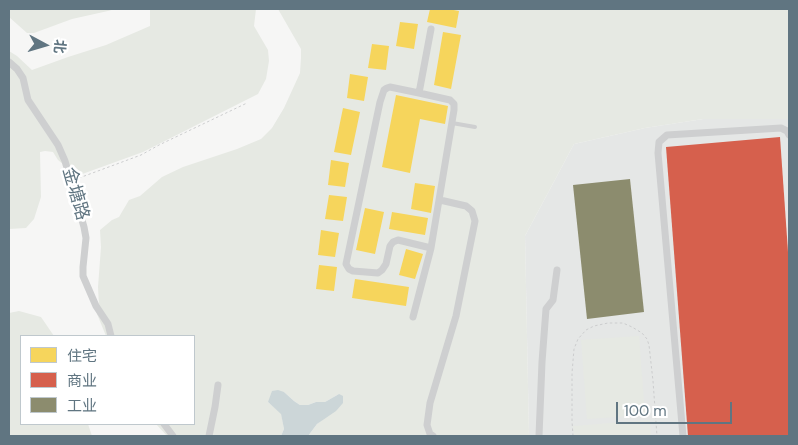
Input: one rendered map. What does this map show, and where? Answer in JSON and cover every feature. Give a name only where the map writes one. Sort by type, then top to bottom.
[{"type":"street","points":[[419,92],[430,29]]},
{"type":"street","name":"金塘路","points":[[9,62],[23,78],[28,100],[61,150],[66,161],[85,233],[84,276],[96,306],[108,324],[111,335]]},
{"type":"street","points":[[413,317],[431,248],[454,104],[450,100],[390,87],[384,90],[346,264],[353,271],[378,273],[386,264],[390,246],[393,242],[398,240],[431,248]]},
{"type":"street","points":[[684,436],[658,153],[659,142],[667,135],[781,128],[787,131],[789,135]]},
{"type":"street","points":[[433,436],[430,434],[427,425],[430,403],[456,316],[475,221],[472,211],[466,206],[440,200]]},
{"type":"street","points":[[539,436],[546,309],[553,300],[557,270]]},
{"type":"street","points":[[208,436],[218,385]]},
{"type":"street","points":[[165,425],[173,436]]},
{"type":"lane","points":[[452,123],[475,127]]},
{"type":"path","points":[[71,181],[141,155],[247,103]]},
{"type":"path","points":[[573,436],[572,373],[574,349],[578,339],[586,330],[594,326],[624,323],[642,333],[649,345],[657,436]]},
{"type":"shaded area","points":[[9,9],[115,9],[72,19],[34,33],[27,33],[9,17]]},
{"type":"shaded area","points":[[150,9],[256,9],[254,26],[268,50],[269,61],[266,79],[258,94],[143,152],[74,177],[66,174],[64,165],[53,152],[40,152],[41,197],[34,219],[26,228],[9,229],[9,51],[32,70],[106,45],[150,26]]},
{"type":"shaded area","points":[[278,9],[789,9],[789,119],[703,119],[645,128],[574,144],[525,236],[529,436],[308,436],[324,418],[339,394],[325,402],[300,405],[284,392],[268,402],[281,413],[284,429],[281,436],[167,436],[157,425],[195,425],[195,335],[106,335],[95,309],[99,306],[100,230],[119,217],[129,200],[140,196],[162,177],[183,167],[261,139],[272,128],[284,108],[300,73],[301,49]]},
{"type":"shaded area","points":[[703,119],[789,119],[789,436],[529,436],[525,236],[574,144],[645,128]]},
{"type":"shaded area","points":[[19,311],[41,317],[53,335],[20,335],[20,425],[88,425],[92,436],[9,436],[9,313]]},
{"type":"shaded area","points":[[639,336],[645,415],[587,419],[581,340]]},
{"type":"shaded area","points":[[272,391],[284,392],[300,405],[325,402],[339,394],[343,396],[343,403],[336,411],[317,424],[308,436],[281,436],[284,429],[281,414],[268,402]]},
{"type":"shaded area","points":[[650,420],[651,436],[574,436],[573,426]]},
{"type":"building: 住宅","points":[[430,9],[459,11],[456,28],[427,22]]},
{"type":"building: 住宅","points":[[400,22],[418,24],[414,49],[396,46]]},
{"type":"building: 住宅","points":[[443,32],[461,35],[451,89],[434,85]]},
{"type":"building: 住宅","points":[[372,44],[389,46],[386,70],[368,68]]},
{"type":"building: 住宅","points":[[350,74],[368,77],[364,101],[347,98]]},
{"type":"building: 住宅","points":[[396,95],[448,106],[445,124],[420,119],[410,173],[382,167]]},
{"type":"building: 住宅","points":[[343,108],[360,112],[351,155],[334,152]]},
{"type":"building: 住宅","points":[[331,160],[349,163],[345,187],[328,185]]},
{"type":"building: 住宅","points":[[415,183],[435,186],[431,213],[411,209]]},
{"type":"building: 住宅","points":[[329,195],[347,197],[343,221],[325,219]]},
{"type":"building: 住宅","points":[[365,208],[384,212],[375,254],[356,250]]},
{"type":"building: 住宅","points":[[392,212],[428,218],[425,235],[389,229]]},
{"type":"building: 住宅","points":[[321,230],[339,233],[335,257],[318,255]]},
{"type":"building: 住宅","points":[[406,249],[423,254],[415,279],[399,275]]},
{"type":"building: 住宅","points":[[319,265],[337,267],[334,291],[316,289]]},
{"type":"building: 住宅","points":[[355,279],[409,287],[406,306],[352,298]]},
{"type":"building: 商业","points":[[780,137],[789,266],[789,436],[688,436],[666,147]]},
{"type":"building: 工业","points":[[630,179],[644,312],[587,319],[573,185]]}]
